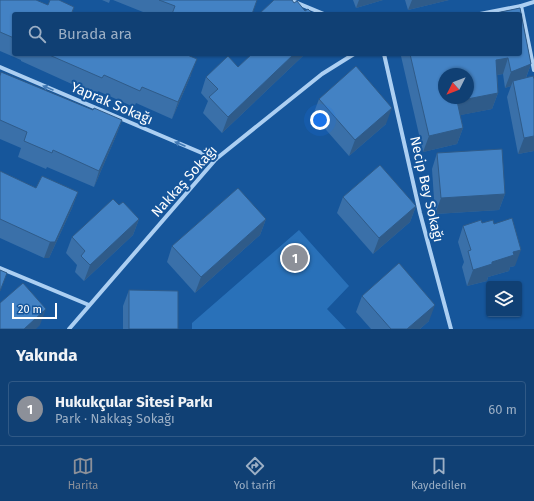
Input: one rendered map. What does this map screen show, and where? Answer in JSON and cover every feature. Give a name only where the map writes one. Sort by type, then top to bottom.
[{"type":"street","points":[[290,0],[319,12]]},
{"type":"street","points":[[490,12],[534,2]]},
{"type":"street","points":[[521,6],[534,70]]},
{"type":"street","name":"Nakkaş Sokağı","points":[[69,329],[216,159],[322,74],[351,56]]},
{"type":"street","name":"Necip Bey Sokağı","points":[[384,56],[420,212],[451,329]]},
{"type":"street","name":"Yaprak Sokağı","points":[[0,68],[216,159]]},
{"type":"street","points":[[0,268],[89,305]]},
{"type":"shaded area","points":[[299,230],[349,286],[327,309],[346,329],[192,329],[192,323]]},
{"type":"building","points":[[0,0],[36,0],[48,5],[50,0],[59,0],[74,7],[72,12],[12,12],[12,37],[0,32]]},
{"type":"building","points":[[159,0],[257,0],[253,12],[173,12],[175,6]]},
{"type":"building","points":[[274,0],[292,0],[294,3],[297,1],[305,11],[308,9],[311,12],[261,12]]},
{"type":"building","points":[[520,8],[521,12],[501,12]]},
{"type":"building","points":[[522,18],[531,64],[511,72],[508,58],[496,60],[498,93],[474,98],[474,68],[438,68],[438,104],[458,104],[463,128],[429,136],[410,56],[522,56]]},
{"type":"building","points":[[52,56],[190,56],[197,59],[178,102],[142,87],[140,91],[104,75],[102,78]]},
{"type":"building","points":[[228,56],[238,67],[250,56],[292,56],[228,117],[209,97],[218,89],[206,77]]},
{"type":"building","points":[[356,66],[392,108],[355,140],[319,99]]},
{"type":"building","points":[[1,72],[93,110],[94,108],[122,120],[99,171],[53,150],[52,153],[24,141],[27,132],[0,120]]},
{"type":"building","points":[[533,76],[534,136],[524,138],[513,81]]},
{"type":"building","points":[[502,149],[505,194],[441,198],[437,153]]},
{"type":"building","points":[[380,165],[416,206],[379,238],[343,197]]},
{"type":"building","points":[[0,171],[36,188],[42,176],[78,192],[55,242],[50,242],[0,219]]},
{"type":"building","points":[[238,188],[266,219],[201,277],[172,246]]},
{"type":"building","points":[[113,199],[119,205],[123,202],[139,219],[90,265],[81,256],[85,251],[72,237]]},
{"type":"building","points":[[512,218],[521,250],[513,252],[514,255],[473,270],[468,251],[471,250],[463,226],[481,220],[482,223],[493,220],[494,224]]},
{"type":"building","points":[[399,263],[435,305],[407,329],[391,329],[362,296]]},
{"type":"building","points":[[0,270],[7,273],[0,291]]},
{"type":"building","points":[[23,283],[46,309],[24,329],[0,329],[0,303]]},
{"type":"building","points":[[129,290],[178,291],[178,329],[129,329]]},
{"type":"place","name":"Hukukçular Sitesi Parkı","points":[[295,258]]}]
